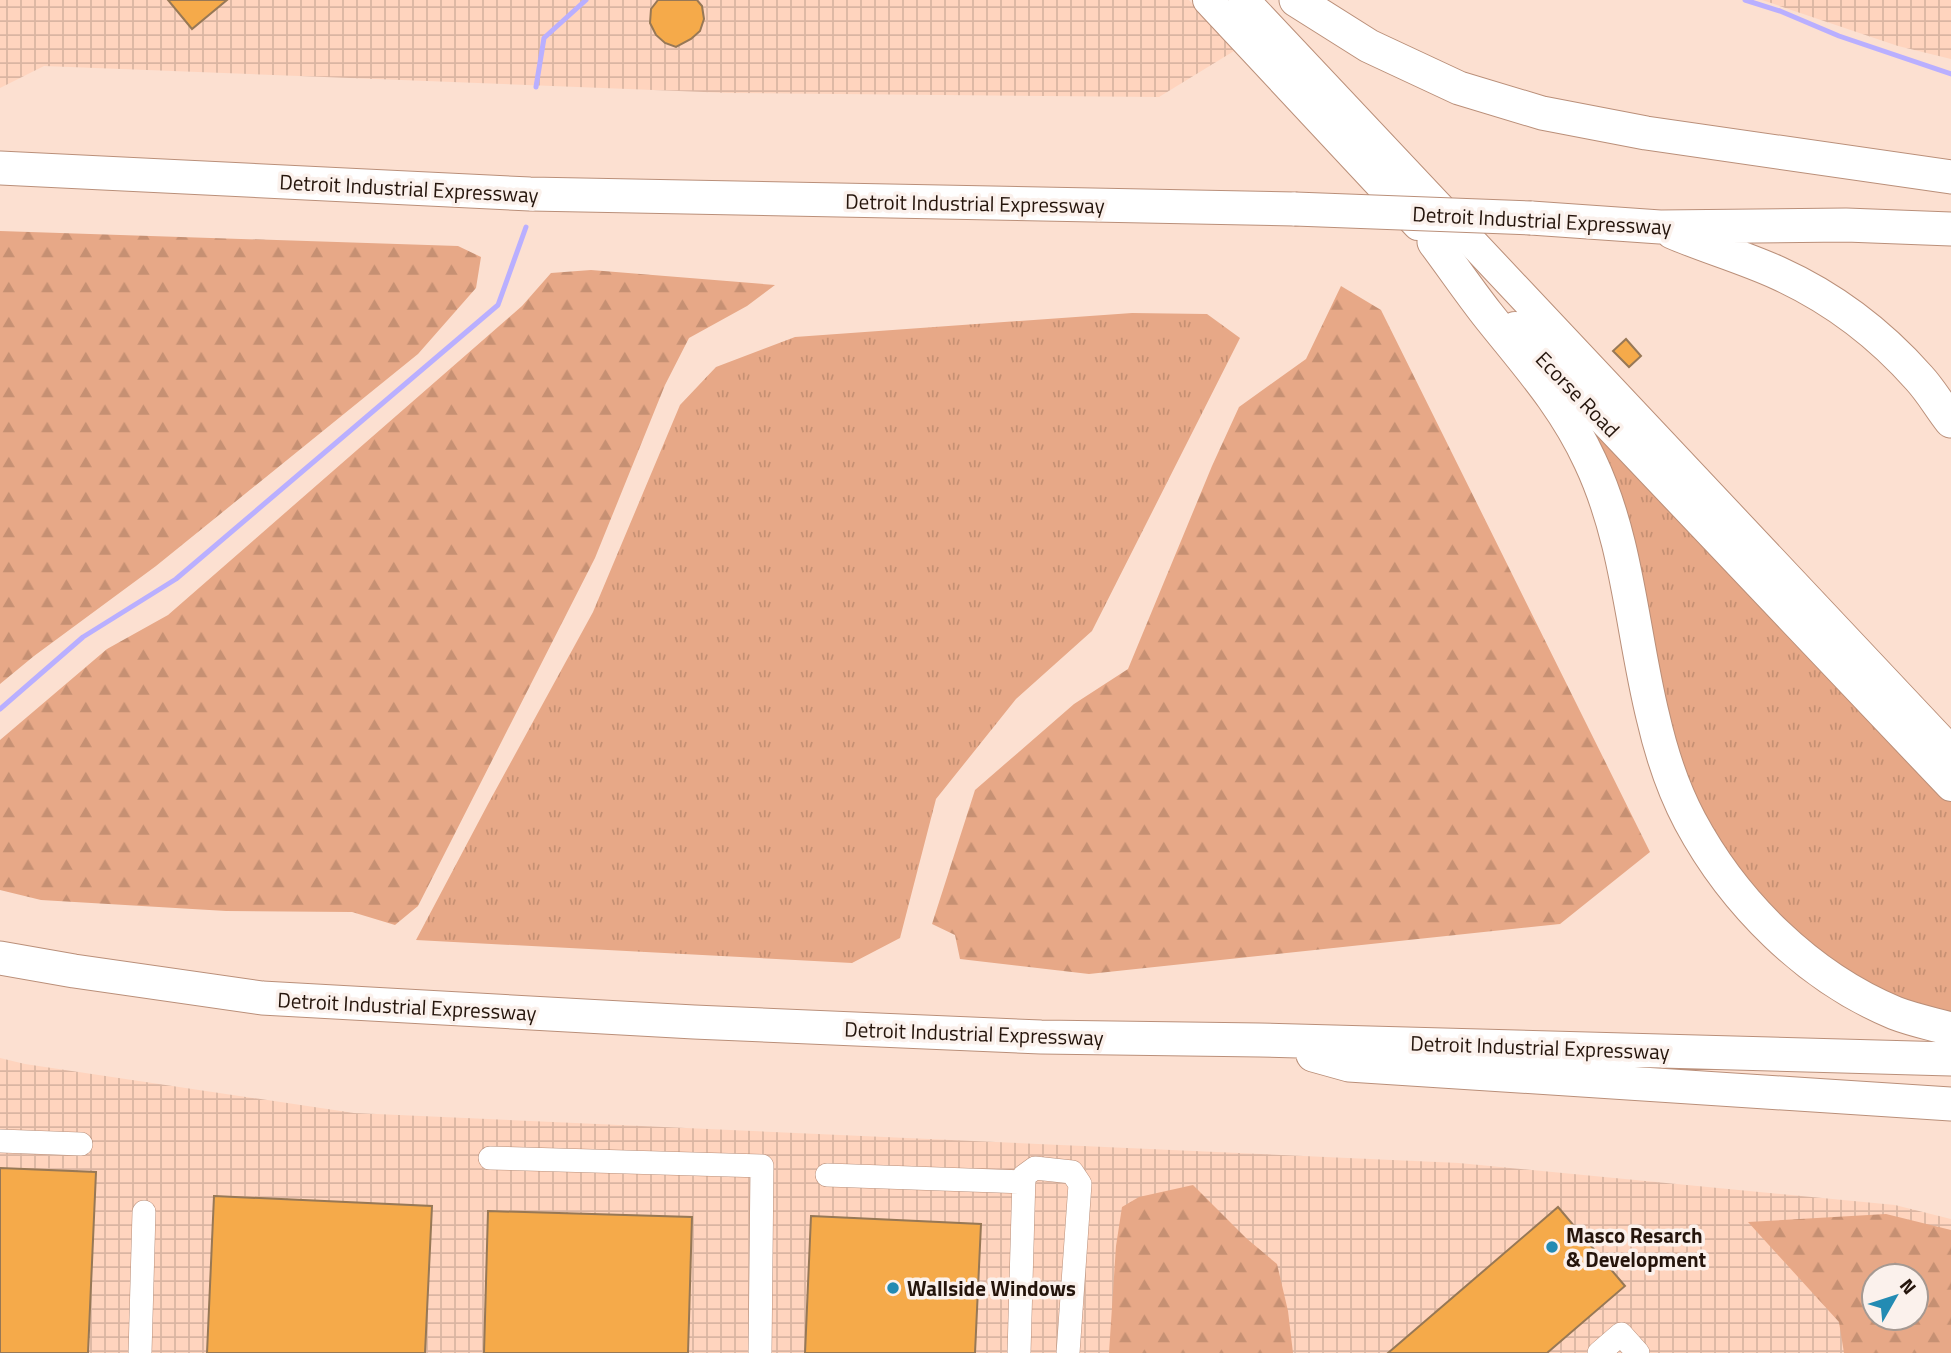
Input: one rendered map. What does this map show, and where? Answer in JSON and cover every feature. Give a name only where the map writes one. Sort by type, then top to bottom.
[{"type":"highway","points":[[1296,0],[1369,46],[1459,88],[1542,113],[1646,134],[1951,177]]},
{"type":"highway","name":"Detroit Industrial Expressway","points":[[0,169],[530,194],[1295,209],[1531,218],[1660,227],[1846,225],[1951,229]]},
{"type":"highway","points":[[1660,227],[1777,272],[1828,300],[1883,342],[1920,379],[1951,421]]},
{"type":"highway","points":[[1434,242],[1566,414],[1591,461],[1611,514],[1653,717],[1668,769],[1689,820],[1716,865],[1755,912],[1794,950],[1845,987],[1896,1013],[1951,1029]]},
{"type":"highway","name":"Detroit Industrial Expressway","points":[[0,958],[262,998],[694,1022],[1041,1037],[1260,1040],[1951,1059]]},
{"type":"highway","points":[[1260,1040],[1349,1065],[1951,1104]]},
{"type":"main road","name":"Ecorse Road","points":[[1208,0],[1951,786]]},
{"type":"main road","name":"Ecorse Road","points":[[1244,0],[1951,751]]},
{"type":"lane","points":[[0,1141],[81,1144]]},
{"type":"lane","points":[[490,1158],[762,1166],[760,1353]]},
{"type":"lane","points":[[1019,1353],[1024,1176],[1035,1168],[1072,1172],[1080,1184],[1068,1353]]},
{"type":"lane","points":[[827,1175],[1024,1182]]},
{"type":"lane","points":[[140,1353],[144,1212]]},
{"type":"lane","points":[[1599,1353],[1621,1334],[1638,1353]]},
{"type":"shaded area","points":[[0,0],[1189,0],[1234,51],[1159,97],[729,93],[44,66],[0,88]]},
{"type":"shaded area","points":[[1762,0],[1951,0],[1951,59],[1898,46]]},
{"type":"shaded area","points":[[0,1058],[354,1113],[1459,1163],[1895,1205],[1951,1219],[1951,1353],[0,1353]]},
{"type":"green space","points":[[0,231],[458,246],[481,257],[476,288],[418,354],[156,566],[0,684]]},
{"type":"green space","points":[[591,270],[775,285],[747,306],[689,338],[665,385],[595,558],[418,906],[395,925],[352,912],[226,911],[41,900],[0,890],[0,740],[107,649],[168,615],[522,306],[551,273]]},
{"type":"green space","points":[[1341,286],[1381,310],[1650,852],[1560,924],[1089,974],[960,959],[955,935],[932,924],[975,790],[1074,704],[1128,669],[1239,407],[1306,359]]},
{"type":"green space","points":[[1132,313],[1207,314],[1240,338],[1092,631],[1016,699],[936,799],[900,938],[852,963],[416,940],[593,612],[680,405],[716,367],[795,337]]},
{"type":"green space","points":[[1599,434],[1951,802],[1951,1017],[1879,989],[1832,962],[1793,932],[1724,852],[1685,777],[1594,439]]},
{"type":"green space","points":[[1193,1185],[1246,1238],[1277,1264],[1288,1311],[1293,1353],[1109,1353],[1116,1246],[1122,1207],[1139,1197]]},
{"type":"green space","points":[[1886,1214],[1951,1230],[1951,1353],[1844,1353],[1839,1322],[1748,1222]]},
{"type":"building","points":[[168,0],[227,0],[192,29]]},
{"type":"building","points":[[658,0],[697,0],[702,6],[704,19],[700,31],[676,47],[665,43],[656,35],[650,23],[651,9]]},
{"type":"building","points":[[1626,339],[1641,356],[1629,367],[1613,351]]},
{"type":"building","points":[[0,1168],[96,1172],[88,1353],[0,1353]]},
{"type":"building","points":[[214,1196],[432,1206],[425,1353],[207,1353]]},
{"type":"building","name":"Masco Resarch & Development","points":[[1558,1207],[1625,1286],[1547,1353],[1388,1353]]},
{"type":"building","points":[[488,1211],[692,1217],[688,1353],[484,1353]]},
{"type":"building","name":"Wallside Windows","points":[[811,1216],[981,1224],[975,1353],[805,1353]]},
{"type":"waterway","points":[[536,87],[544,38],[586,0]]},
{"type":"waterway","points":[[1745,0],[1780,11],[1839,36],[1951,74]]},
{"type":"waterway","points":[[0,709],[83,637],[176,579],[498,305],[526,227]]},
{"type":"place","name":"Masco Resarch & Development","points":[[1552,1247]]},
{"type":"place","name":"Wallside Windows","points":[[893,1288]]}]
